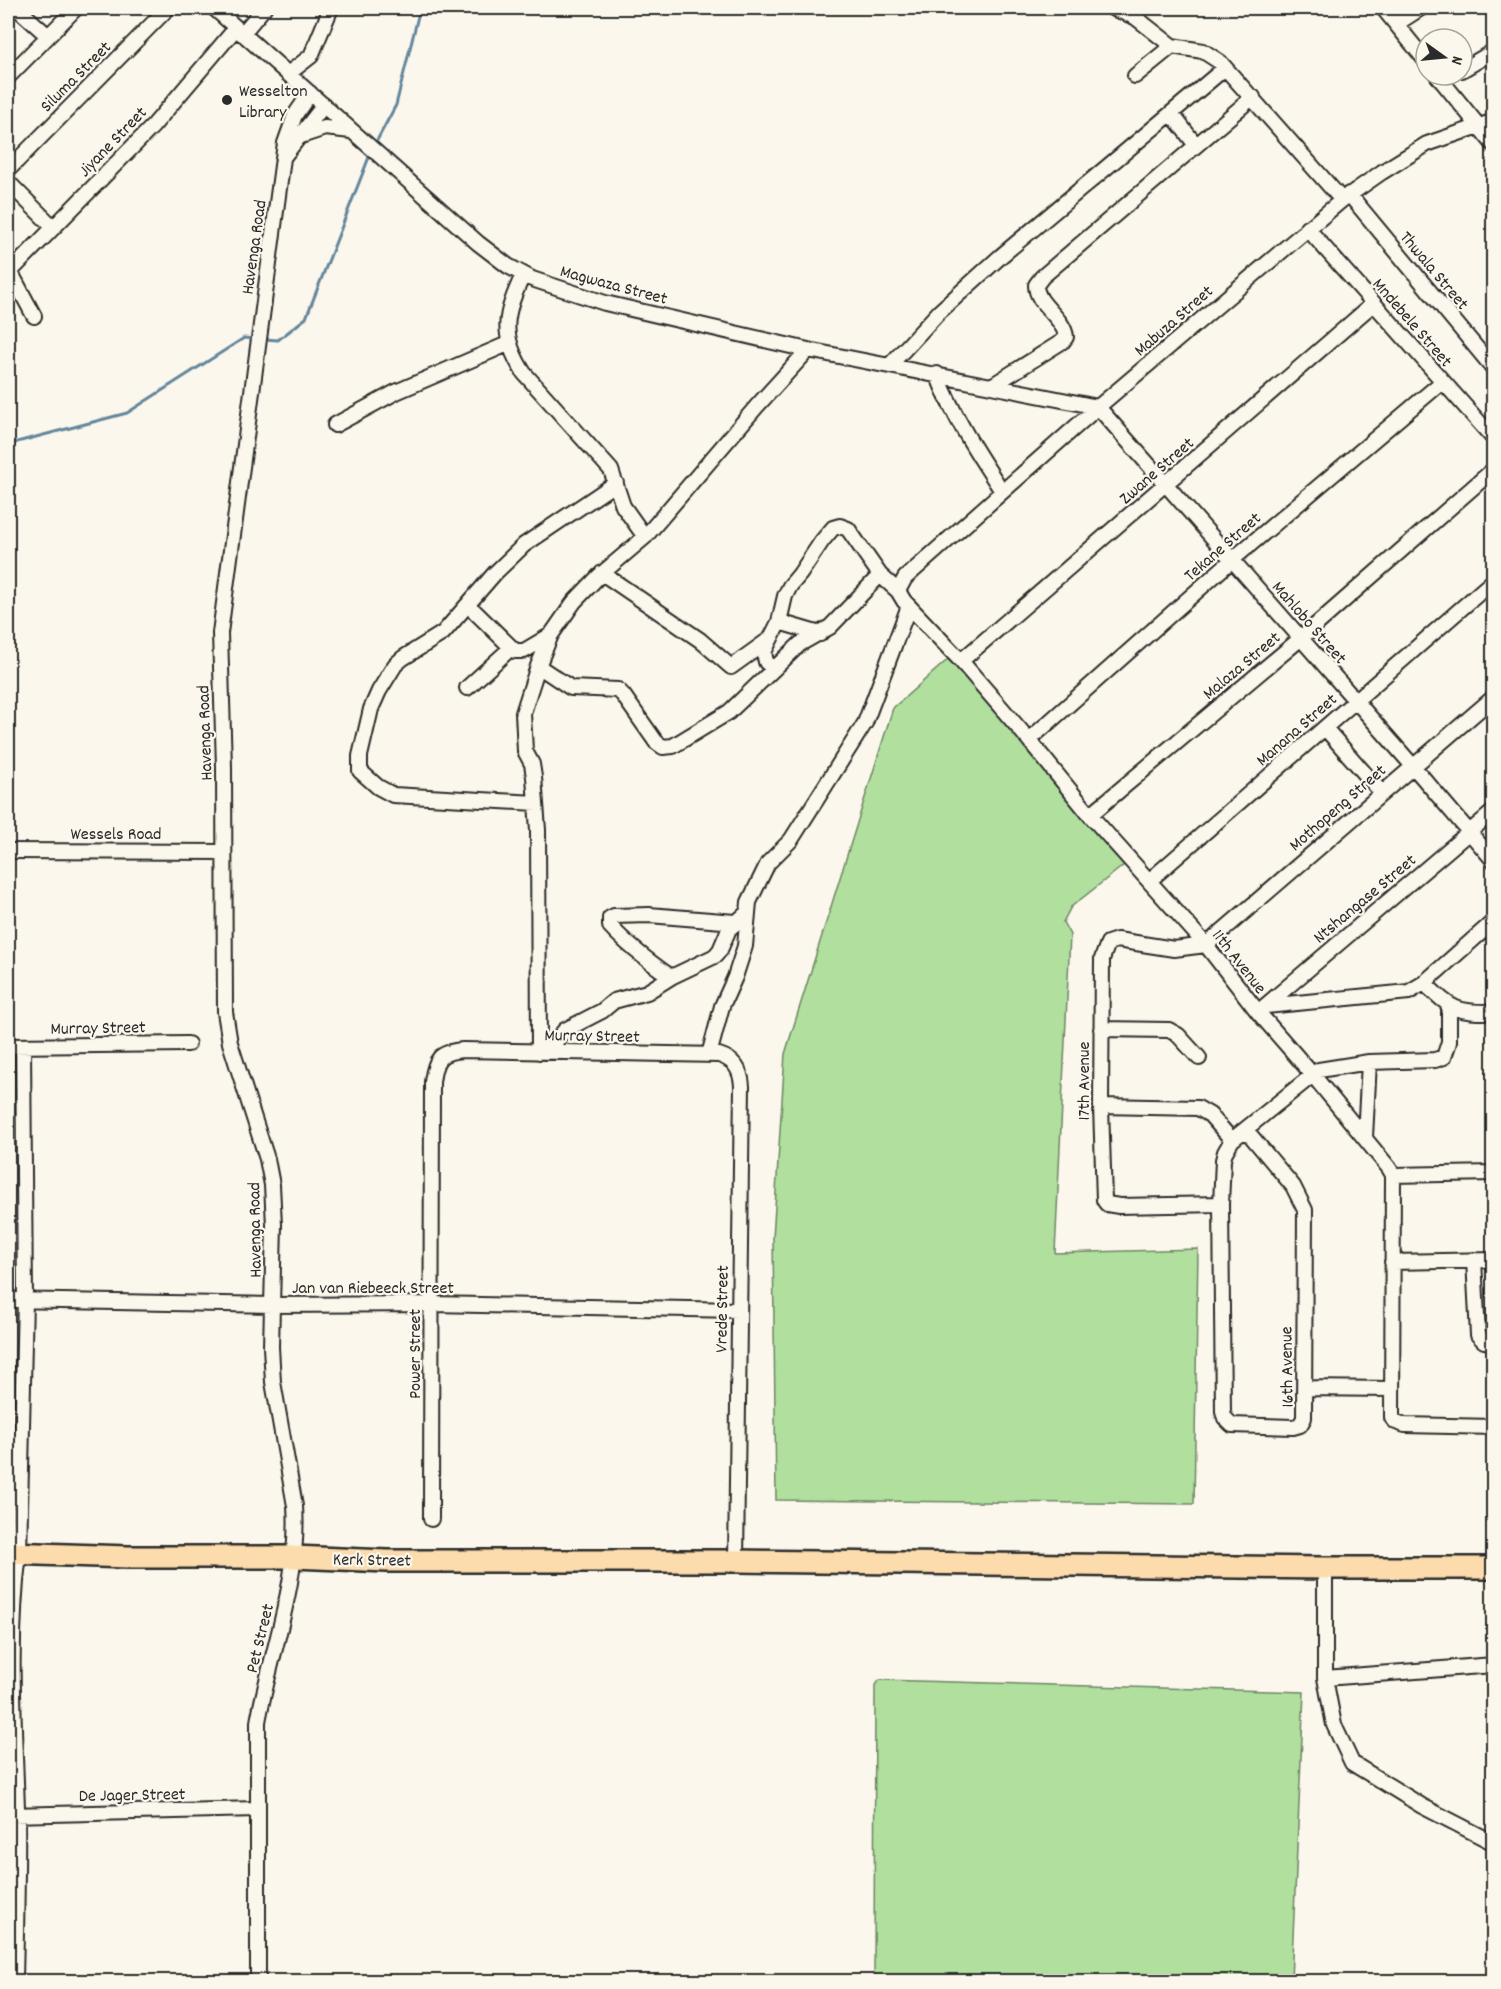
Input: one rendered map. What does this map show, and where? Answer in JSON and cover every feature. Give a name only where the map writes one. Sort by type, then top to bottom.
[{"type":"highway","name":"Kerk Street","points":[[13,1553],[128,1557],[294,1557],[387,1561],[736,1560],[1494,1568]]},
{"type":"street","points":[[17,8],[48,36]]},
{"type":"street","points":[[8,77],[76,8]]},
{"type":"street","name":"Siluma Street","points":[[8,170],[168,8]]},
{"type":"street","name":"Magwaza Street","points":[[214,8],[478,243],[523,275],[548,286],[605,303],[808,350],[1098,407]]},
{"type":"street","name":"Jiyane Street","points":[[9,273],[52,226],[153,126],[239,31],[264,8]]},
{"type":"street","points":[[288,74],[311,56],[331,8]]},
{"type":"street","points":[[1112,8],[1135,17],[1172,46],[1135,76]]},
{"type":"street","points":[[1383,8],[1414,46]]},
{"type":"street","points":[[1396,24],[1421,8]]},
{"type":"street","name":"Thwala Street","points":[[1172,46],[1203,51],[1214,57],[1225,68],[1345,197],[1494,369]]},
{"type":"street","points":[[1474,63],[1494,51]]},
{"type":"street","points":[[890,365],[939,312],[1001,256],[1225,68]]},
{"type":"street","points":[[1452,87],[1494,145]]},
{"type":"street","name":"Havenga Road","points":[[272,1305],[274,1225],[270,1172],[230,1043],[226,1021],[220,633],[284,157],[289,129],[309,93]]},
{"type":"street","points":[[993,385],[1066,337],[1062,327],[1038,294],[1036,285],[1042,277],[1252,97]]},
{"type":"street","name":"Havenga Road","points":[[284,157],[324,105]]},
{"type":"street","points":[[1172,114],[1196,144]]},
{"type":"street","name":"Mabuza Street","points":[[899,587],[1002,491],[1098,407],[1345,197],[1427,144],[1494,121]]},
{"type":"street","points":[[298,137],[325,128],[356,135]]},
{"type":"street","points":[[8,182],[52,226]]},
{"type":"street","name":"Mndebele Street","points":[[1307,228],[1494,439]]},
{"type":"street","points":[[9,273],[34,316]]},
{"type":"street","points":[[523,275],[509,307],[507,329],[510,343],[524,373],[611,470],[623,506],[645,537]]},
{"type":"street","name":"Zwane Street","points":[[961,662],[1373,304]]},
{"type":"street","points":[[335,424],[396,392],[510,343]]},
{"type":"street","points":[[543,1052],[538,830],[532,764],[525,751],[523,713],[538,666],[551,634],[574,602],[602,573],[645,537],[808,350]]},
{"type":"street","points":[[937,374],[945,395],[970,443],[1002,491]]},
{"type":"street","name":"Tekane Street","points":[[1029,741],[1232,560],[1442,382]]},
{"type":"street","name":"Mahlobo Street","points":[[1098,407],[1494,861]]},
{"type":"street","name":"Malaza Street","points":[[1090,815],[1300,639],[1494,469]]},
{"type":"street","points":[[536,803],[393,795],[378,787],[360,771],[360,756],[371,709],[387,676],[403,658],[442,633],[495,573],[525,545],[616,483]]},
{"type":"street","name":"11th Avenue","points":[[779,622],[785,596],[790,586],[822,541],[833,528],[840,526],[848,529],[880,575],[899,587],[909,606],[961,662],[1090,815],[1262,1009],[1393,1175]]},
{"type":"street","points":[[602,573],[699,640],[731,667],[770,639]]},
{"type":"street","points":[[538,666],[571,688],[614,689],[621,692],[650,736],[659,745],[668,747],[683,741],[721,718],[800,644],[830,627],[880,575]]},
{"type":"street","name":"Manana Street","points":[[1149,881],[1494,580]]},
{"type":"street","points":[[468,605],[511,648],[521,652],[551,634]]},
{"type":"street","points":[[709,1055],[722,1006],[745,946],[749,902],[768,863],[794,834],[865,723],[909,606]]},
{"type":"street","points":[[774,669],[766,662],[764,652],[779,622],[820,634]]},
{"type":"street","points":[[467,688],[511,648]]},
{"type":"street","name":"Mothopeng Street","points":[[1206,945],[1412,765],[1494,697]]},
{"type":"street","points":[[1325,728],[1381,792]]},
{"type":"street","name":"Ntshangase Street","points":[[1262,1009],[1494,811]]},
{"type":"street","name":"Wessels Road","points":[[8,851],[224,852]]},
{"type":"street","points":[[543,1052],[573,1025],[599,1012],[614,1001],[647,992],[717,954],[735,922],[747,913]]},
{"type":"street","points":[[671,977],[624,942],[610,926],[610,918],[649,915],[735,922]]},
{"type":"street","points":[[1262,1009],[1409,992],[1424,983],[1494,921]]},
{"type":"street","name":"17th Avenue","points":[[1206,945],[1174,949],[1124,941],[1109,942],[1102,959],[1103,1197],[1107,1204],[1127,1207],[1221,1204]]},
{"type":"street","points":[[1424,983],[1449,1006],[1466,1012],[1494,1012]]},
{"type":"street","points":[[1101,1106],[1198,1108],[1210,1115],[1232,1140],[1312,1074],[1325,1068],[1369,1062],[1444,1058],[1449,1042],[1449,1006]]},
{"type":"street","points":[[1101,1029],[1169,1030],[1178,1035],[1199,1058]]},
{"type":"street","name":"Murray Street","points":[[8,1046],[188,1044]]},
{"type":"street","points":[[15,1982],[12,1648],[13,1553],[25,1300],[23,1046]]},
{"type":"street","name":"Murray Street","points":[[450,1051],[719,1055],[732,1061]]},
{"type":"street","name":"Power Street","points":[[431,1519],[432,1082],[436,1063],[441,1056],[450,1051]]},
{"type":"street","name":"Vrede Street","points":[[732,1061],[740,1073],[742,1086],[736,1560]]},
{"type":"street","points":[[1365,1137],[1369,1062]]},
{"type":"street","name":"16th Avenue","points":[[1232,1140],[1223,1160],[1221,1204],[1222,1407],[1229,1423],[1238,1426],[1296,1427],[1304,1419],[1305,1210],[1293,1186],[1246,1130]]},
{"type":"street","points":[[1494,1173],[1393,1175],[1391,1389],[1391,1415],[1396,1422],[1405,1425],[1494,1427]]},
{"type":"street","points":[[1474,1260],[1478,1335],[1484,1341],[1494,1344]]},
{"type":"street","points":[[1392,1262],[1494,1260]]},
{"type":"street","name":"Jan van Riebeeck Street","points":[[8,1300],[272,1305],[432,1304],[738,1310]]},
{"type":"street","name":"Pet Street","points":[[258,1982],[256,1743],[263,1693],[288,1598],[296,1539],[295,1506],[273,1382],[272,1305]]},
{"type":"street","points":[[1304,1388],[1391,1389]]},
{"type":"street","points":[[1324,1568],[1325,1678],[1334,1725],[1352,1763],[1422,1806],[1494,1843]]},
{"type":"street","points":[[1325,1678],[1494,1665]]},
{"type":"street","name":"De Jager Street","points":[[12,1815],[258,1809]]},
{"type":"green space","points":[[954,654],[1133,858],[1071,907],[1063,922],[1070,935],[1055,1253],[1198,1249],[1194,1504],[776,1500],[773,1238],[785,1054],[893,708]]},
{"type":"green space","points":[[880,1680],[1304,1692],[1291,1981],[874,1981],[875,1685]]},
{"type":"waterway","points":[[374,146],[396,105],[420,8]]},
{"type":"waterway","points":[[264,339],[278,340],[306,318],[371,152]]},
{"type":"waterway","points":[[8,448],[17,442],[127,413],[244,338],[254,339]]},
{"type":"place","name":"Wesselton Library","points":[[227,100]]}]
